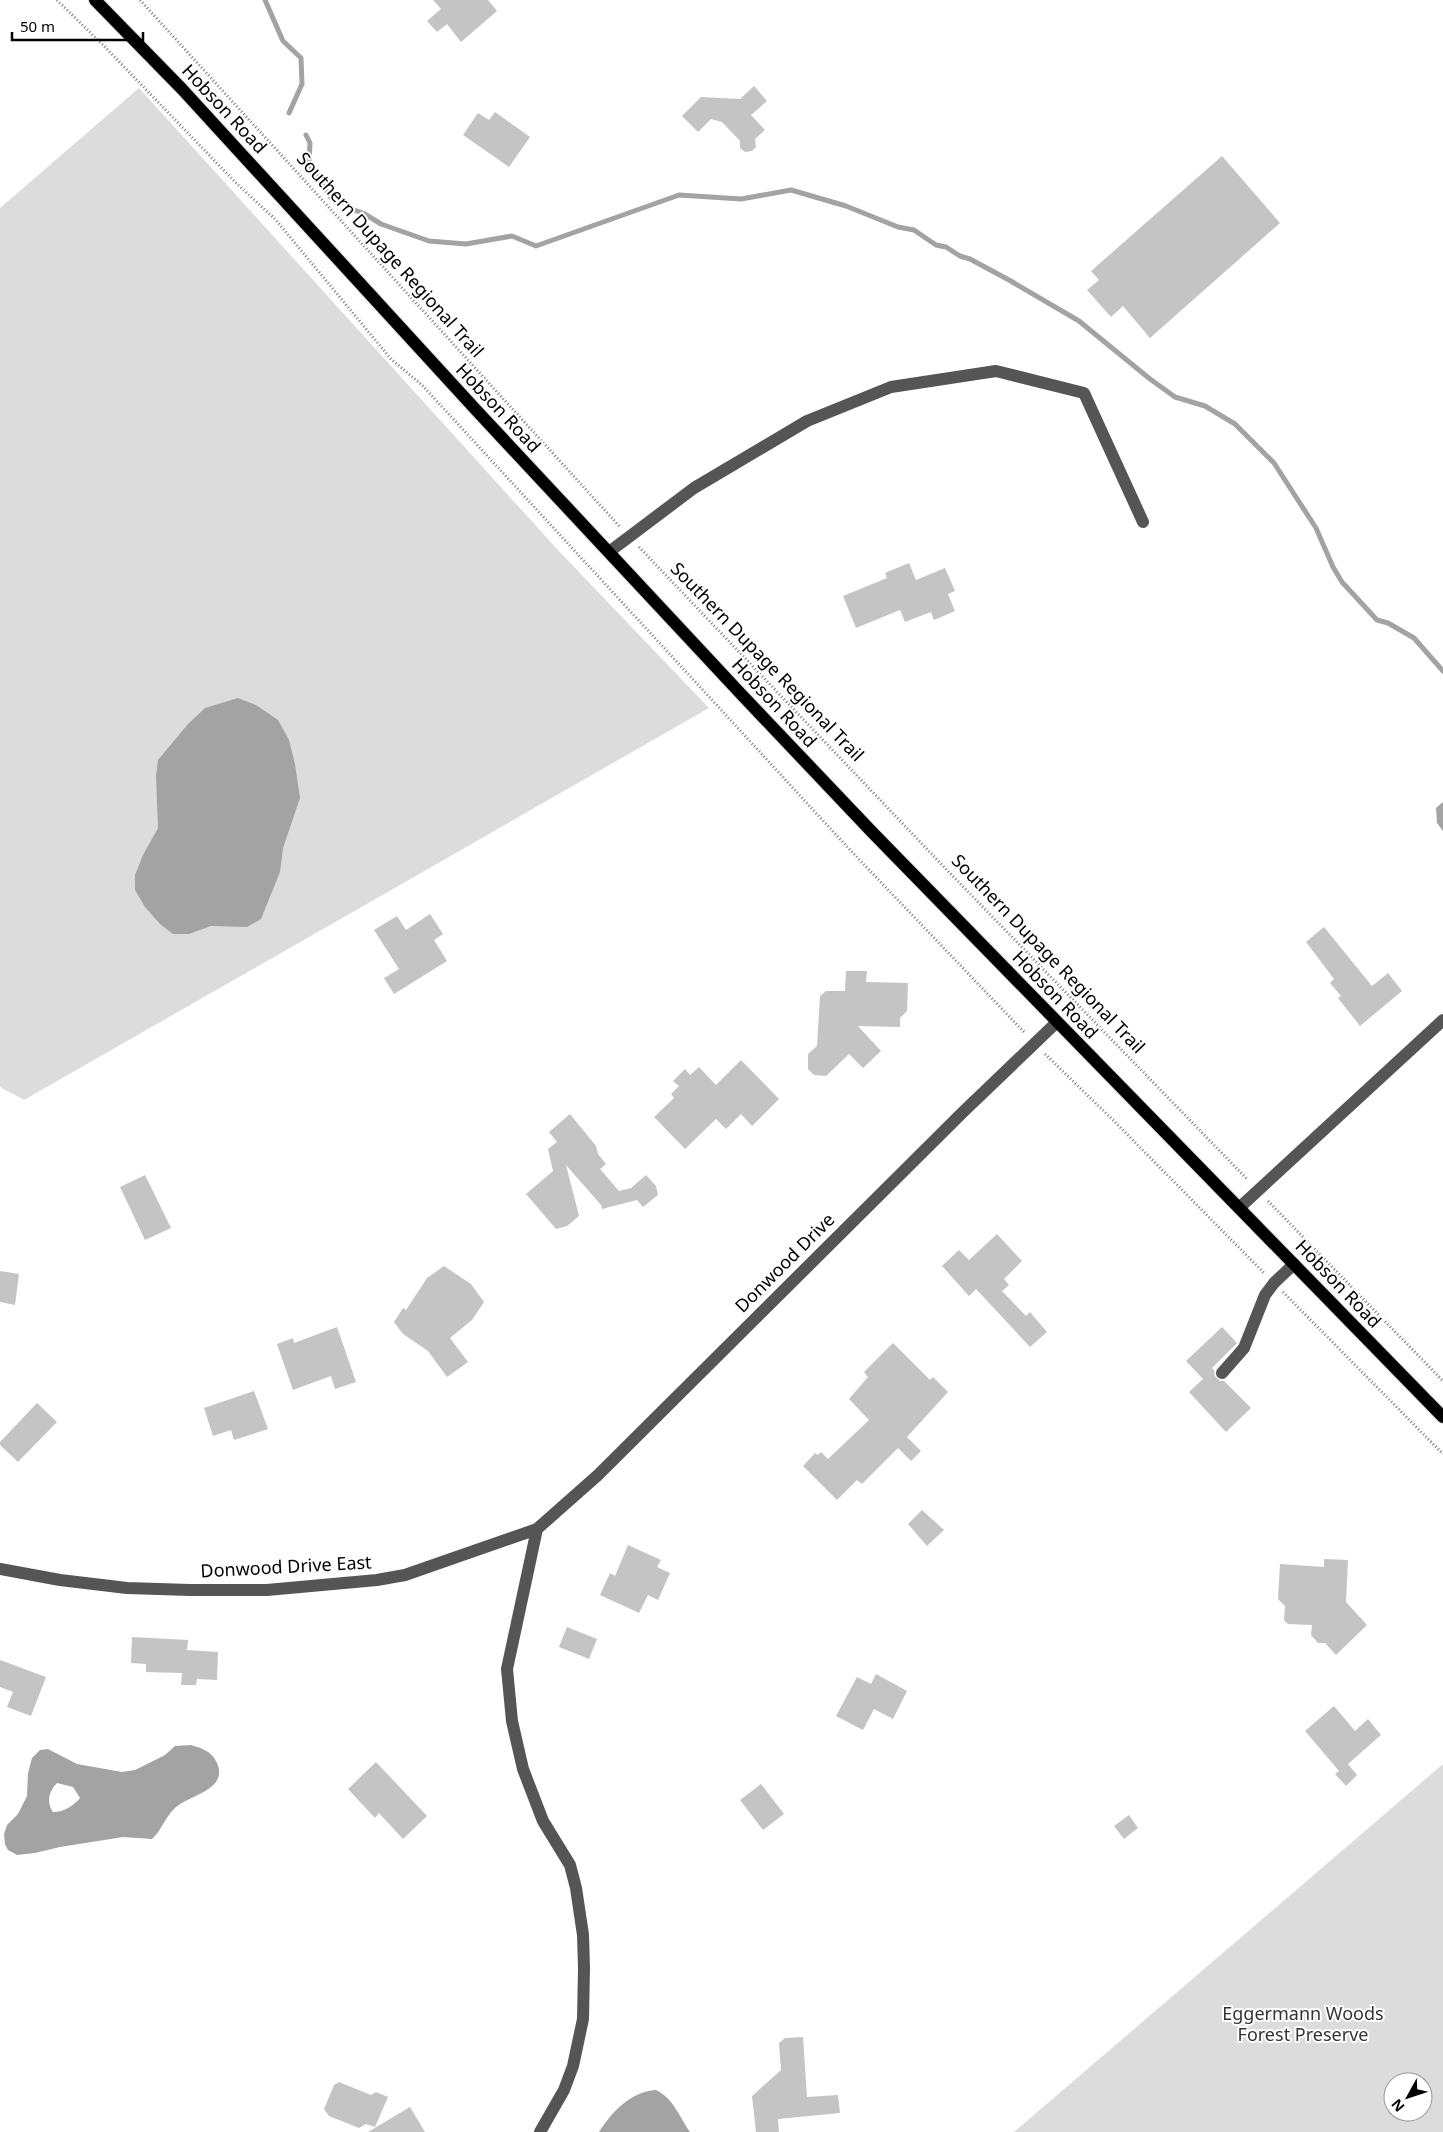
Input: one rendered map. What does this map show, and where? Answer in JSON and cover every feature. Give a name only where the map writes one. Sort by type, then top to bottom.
[{"type":"main road","name":"Hobson Road","points":[[98,1],[609,552],[859,818],[1443,1417]]},
{"type":"street","points":[[609,552],[694,488],[807,421],[891,387],[996,371],[1084,393],[1143,522]]},
{"type":"street","points":[[1239,1208],[1443,1020]]},
{"type":"street","name":"Donwood Drive","points":[[537,1529],[598,1474],[935,1138],[1057,1022]]},
{"type":"street","points":[[1222,1373],[1244,1348],[1258,1307],[1274,1283],[1294,1264]]},
{"type":"street","points":[[537,1529],[507,1668],[512,1721],[523,1769],[533,1799],[570,1865],[581,1915],[584,1968],[583,2019],[573,2066],[564,2090],[540,2132]]},
{"type":"street","name":"Donwood Drive East","points":[[0,1570],[126,1588],[267,1590],[341,1584],[404,1575],[537,1529]]},
{"type":"path","points":[[57,0],[112,54],[236,184],[275,220],[391,358],[422,385],[851,851],[1018,1026]]},
{"type":"path","name":"Southern Dupage Regional Trail","points":[[140,0],[620,528]]},
{"type":"path","name":"Southern Dupage Regional Trail","points":[[635,543],[772,688],[1443,1381]]},
{"type":"path","points":[[1045,1054],[1115,1122],[1443,1454]]},
{"type":"green space","points":[[139,88],[557,549],[709,708],[24,1100],[0,1087],[0,208]]},
{"type":"green space","name":"Eggermann Woods Forest Preserve","points":[[1443,1764],[1443,2132],[1014,2132]]},
{"type":"shaded area","points":[[238,698],[256,705],[278,720],[289,740],[295,764],[300,798],[283,848],[280,872],[261,919],[247,927],[211,926],[189,934],[173,934],[160,924],[145,907],[135,890],[135,875],[143,855],[158,828],[156,776],[158,760],[188,724],[205,708]]},
{"type":"shaded area","points":[[1443,802],[1443,831],[1437,823],[1436,808]]},
{"type":"shaded area","points":[[191,1745],[209,1752],[216,1761],[219,1771],[218,1779],[206,1790],[175,1808],[152,1839],[123,1837],[17,1855],[8,1850],[4,1834],[7,1825],[18,1814],[27,1796],[28,1773],[32,1758],[40,1750],[48,1749],[77,1764],[122,1772],[135,1770],[165,1755],[175,1746]],"holes":[[[57,1783],[73,1787],[80,1798],[68,1808],[53,1812],[49,1801],[50,1793],[54,1786]]]},
{"type":"shaded area","points":[[656,2090],[672,2103],[690,2132],[599,2132],[623,2104],[638,2094]]},
{"type":"building","points":[[433,0],[488,0],[497,11],[461,42],[447,24],[437,32],[427,21],[441,9]]},
{"type":"building","points":[[754,86],[767,101],[751,115],[765,130],[755,139],[756,147],[752,151],[745,152],[740,148],[740,141],[722,122],[711,119],[698,132],[682,116],[701,97],[740,99]]},
{"type":"building","points":[[495,112],[530,137],[509,167],[463,135],[478,113],[489,120]]},
{"type":"building","points":[[1222,156],[1280,223],[1150,338],[1123,306],[1111,317],[1087,290],[1099,280],[1091,271]]},
{"type":"building","points":[[909,563],[916,580],[945,568],[955,591],[948,594],[955,611],[934,620],[931,612],[905,622],[900,610],[856,628],[843,596],[887,578],[885,573]]},
{"type":"building","points":[[430,914],[443,934],[434,940],[447,961],[394,994],[384,978],[399,969],[374,930],[397,916],[406,930]]},
{"type":"building","points":[[1324,927],[1372,986],[1388,973],[1402,991],[1360,1026],[1338,998],[1341,996],[1330,983],[1334,979],[1306,942]]},
{"type":"building","points":[[846,971],[867,971],[866,982],[908,983],[907,1011],[900,1018],[900,1027],[858,1026],[881,1051],[863,1068],[849,1054],[826,1076],[814,1075],[808,1069],[808,1054],[817,1046],[820,996],[826,991],[845,991]]},
{"type":"building","points":[[741,1060],[779,1099],[752,1126],[741,1114],[726,1129],[716,1119],[685,1149],[654,1117],[674,1098],[671,1094],[679,1086],[673,1081],[685,1069],[690,1075],[699,1067],[716,1085]]},
{"type":"building","points":[[570,1114],[596,1146],[598,1154],[606,1164],[600,1169],[619,1191],[631,1188],[646,1175],[656,1186],[658,1195],[643,1207],[637,1200],[602,1209],[601,1205],[566,1165],[579,1216],[567,1226],[556,1229],[526,1194],[553,1171],[548,1149],[557,1142],[549,1132]]},
{"type":"building","points":[[145,1175],[171,1228],[145,1240],[120,1187]]},
{"type":"building","points":[[997,1234],[1022,1261],[1004,1279],[1009,1285],[1002,1291],[1026,1316],[1030,1312],[1047,1332],[1030,1347],[976,1289],[969,1296],[942,1266],[959,1250],[969,1260]]},
{"type":"building","points":[[444,1266],[471,1284],[484,1302],[472,1320],[450,1338],[468,1362],[447,1377],[428,1351],[403,1334],[394,1322],[403,1308],[406,1310],[427,1278]]},
{"type":"building","points":[[0,1271],[19,1274],[15,1305],[0,1302]]},
{"type":"building","points":[[337,1327],[356,1382],[335,1389],[331,1376],[293,1390],[277,1344],[293,1338],[294,1343]]},
{"type":"building","points":[[1222,1327],[1237,1343],[1212,1368],[1215,1376],[1220,1381],[1224,1381],[1251,1408],[1226,1432],[1189,1392],[1203,1379],[1186,1361]]},
{"type":"building","points":[[893,1343],[930,1380],[933,1377],[948,1392],[907,1437],[921,1451],[911,1461],[898,1448],[862,1484],[857,1480],[837,1500],[803,1466],[815,1453],[818,1455],[821,1452],[828,1459],[869,1420],[849,1399],[868,1377],[864,1372]]},
{"type":"building","points":[[254,1391],[268,1429],[234,1440],[231,1430],[213,1436],[204,1408]]},
{"type":"building","points":[[37,1403],[57,1422],[18,1462],[0,1445],[0,1442]]},
{"type":"building","points":[[922,1510],[944,1530],[927,1546],[908,1524]]},
{"type":"building","points":[[628,1545],[661,1560],[657,1567],[670,1573],[658,1600],[648,1595],[639,1613],[600,1595],[610,1573],[615,1576]]},
{"type":"building","points":[[1324,1559],[1348,1560],[1346,1602],[1367,1625],[1336,1655],[1325,1643],[1318,1643],[1311,1635],[1312,1625],[1288,1624],[1284,1620],[1285,1606],[1278,1599],[1280,1564],[1324,1567]]},
{"type":"building","points":[[567,1627],[597,1639],[589,1659],[559,1647]]},
{"type":"building","points":[[132,1637],[188,1640],[187,1650],[218,1652],[217,1680],[197,1679],[196,1685],[181,1685],[182,1673],[146,1672],[146,1664],[131,1663]]},
{"type":"building","points":[[0,1660],[46,1677],[31,1716],[7,1707],[13,1692],[0,1687]]},
{"type":"building","points":[[876,1674],[907,1691],[893,1719],[874,1709],[863,1730],[836,1716],[857,1677],[871,1684]]},
{"type":"building","points":[[1334,1706],[1355,1731],[1368,1719],[1381,1735],[1348,1764],[1357,1775],[1346,1786],[1335,1774],[1339,1771],[1305,1731]]},
{"type":"building","points":[[376,1762],[427,1816],[403,1839],[379,1813],[375,1818],[348,1789]]},
{"type":"building","points":[[761,1784],[784,1814],[763,1830],[740,1800]]},
{"type":"building","points":[[1129,1815],[1138,1828],[1124,1839],[1114,1826]]},
{"type":"building","points":[[803,2037],[807,2097],[838,2095],[840,2113],[778,2119],[779,2132],[756,2132],[752,2096],[781,2070],[779,2043],[785,2038]]},
{"type":"building","points":[[339,2082],[371,2095],[376,2092],[388,2097],[375,2127],[366,2124],[359,2128],[329,2116],[324,2109],[334,2085]]},
{"type":"building","points":[[410,2107],[425,2132],[368,2132]]},
{"type":"waterway","points":[[265,0],[283,41],[301,58],[302,84],[289,113]]},
{"type":"waterway","points":[[306,135],[310,143],[309,164],[331,198],[342,202]]},
{"type":"waterway","points":[[354,210],[381,224],[429,241],[466,244],[512,236],[536,246],[679,195],[741,199],[791,190],[846,206],[898,227],[914,230],[936,245],[946,247],[960,256],[970,259],[1079,321],[1175,397],[1205,406],[1235,424],[1274,463],[1316,528],[1333,567],[1342,582],[1377,620],[1388,623],[1414,638],[1443,671]]}]
